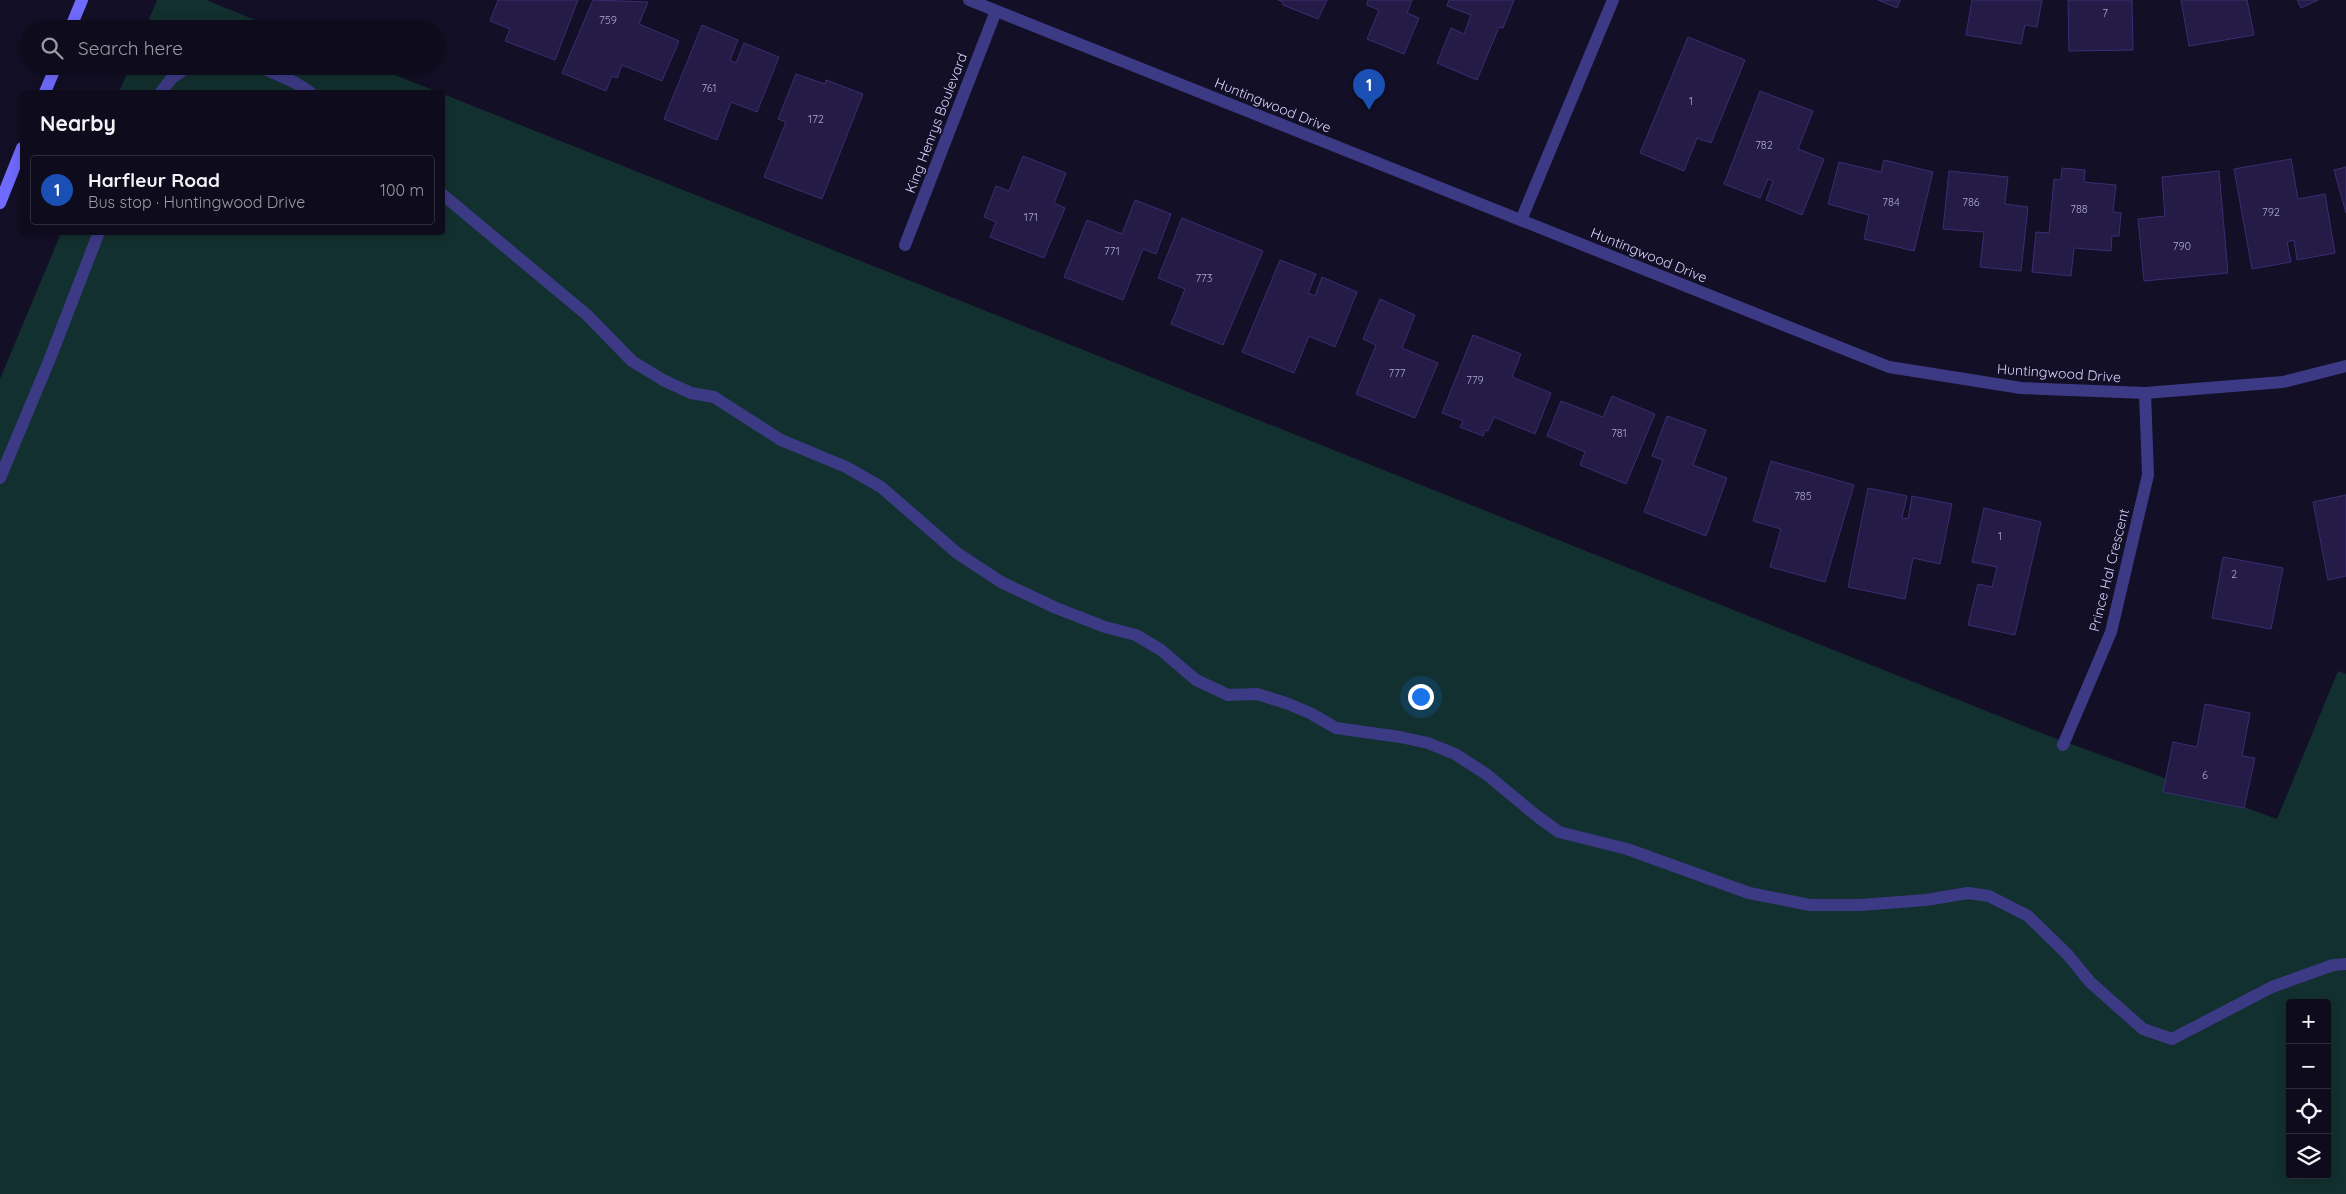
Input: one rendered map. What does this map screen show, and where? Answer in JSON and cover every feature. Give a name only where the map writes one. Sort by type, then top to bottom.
[{"type":"main road","points":[[74,20],[82,0]]},
{"type":"main road","points":[[46,90],[52,75]]},
{"type":"main road","points":[[0,204],[20,153]]},
{"type":"street","name":"Huntingwood Drive","points":[[969,0],[1889,366],[2021,388],[2145,393],[2283,382],[2346,366]]},
{"type":"street","points":[[1521,220],[1613,0]]},
{"type":"street","name":"King Henrys Boulevard","points":[[905,245],[996,11]]},
{"type":"street","points":[[163,90],[177,75]]},
{"type":"street","points":[[278,75],[307,90]]},
{"type":"street","points":[[445,197],[586,315],[632,361],[663,380],[691,393],[714,397],[782,440],[846,466],[881,487],[957,553],[1001,582],[1056,608],[1105,627],[1136,635],[1162,650],[1196,680],[1228,695],[1257,694],[1310,713],[1336,728],[1428,743],[1455,754],[1486,774],[1559,832],[1627,849],[1750,893],[1810,905],[1860,906],[1926,900],[1968,893],[1989,896],[2028,916],[2068,955],[2090,982],[2144,1029],[2172,1039],[2272,987],[2333,965],[2346,964]]},
{"type":"street","points":[[0,478],[49,361],[98,235]]},
{"type":"street","name":"Prince Hal Crescent","points":[[2063,745],[2111,632],[2148,475],[2145,393]]},
{"type":"green space","points":[[157,0],[206,0],[256,20],[149,20]]},
{"type":"green space","points":[[126,75],[395,75],[433,90],[120,90]]},
{"type":"green space","points":[[445,95],[2049,736],[2277,819],[2338,671],[2346,674],[2346,1194],[0,1194],[0,379],[60,235],[445,235]]},
{"type":"building","points":[[498,0],[578,0],[555,60],[505,41],[510,29],[490,21]]},
{"type":"building","points":[[593,0],[648,2],[639,24],[679,41],[662,81],[622,65],[617,78],[612,76],[606,91],[562,73]]},
{"type":"building","points":[[1278,0],[1327,0],[1318,19],[1283,5],[1283,2]]},
{"type":"building","points":[[1368,0],[1412,0],[1407,13],[1419,18],[1404,54],[1367,39],[1379,10],[1367,5]]},
{"type":"building","points":[[1449,0],[1514,0],[1503,28],[1499,27],[1477,80],[1437,63],[1451,28],[1464,34],[1471,15],[1447,6]]},
{"type":"building","points":[[1878,0],[1900,0],[1897,8]]},
{"type":"building","points":[[1972,0],[2042,0],[2037,27],[2025,25],[2021,44],[1966,35]]},
{"type":"building","points":[[2068,0],[2132,0],[2133,50],[2069,51]]},
{"type":"building","points":[[2181,0],[2247,0],[2254,35],[2189,46]]},
{"type":"building","points":[[2297,0],[2318,0],[2301,8]]},
{"type":"building","points":[[702,25],[738,40],[730,60],[736,63],[744,43],[779,57],[757,112],[731,102],[717,140],[664,119]]},
{"type":"building","points":[[1688,37],[1745,60],[1711,143],[1697,138],[1684,171],[1640,153]]},
{"type":"building","points":[[796,74],[825,84],[826,80],[863,94],[822,199],[764,177],[786,122],[778,119]]},
{"type":"building","points":[[1760,91],[1813,111],[1798,149],[1824,159],[1802,215],[1766,200],[1773,181],[1768,179],[1760,198],[1724,184]]},
{"type":"building","points":[[1023,156],[1066,173],[1054,203],[1065,208],[1044,258],[990,237],[996,222],[984,217],[996,186],[1009,191]]},
{"type":"building","points":[[2291,159],[2298,199],[2325,194],[2335,253],[2297,260],[2294,240],[2287,242],[2291,262],[2252,269],[2234,169]]},
{"type":"building","points":[[1884,160],[1933,172],[1914,251],[1864,239],[1869,215],[1828,204],[1839,162],[1881,172]]},
{"type":"building","points":[[2346,167],[2346,213],[2334,170]]},
{"type":"building","points":[[2062,168],[2085,170],[2084,182],[2116,185],[2113,212],[2121,213],[2119,236],[2112,236],[2111,251],[2074,248],[2071,276],[2032,272],[2036,232],[2049,233],[2054,179],[2061,180]]},
{"type":"building","points":[[1949,171],[2008,177],[2005,204],[2028,207],[2021,271],[1980,267],[1984,232],[1943,229]]},
{"type":"building","points":[[2219,171],[2228,273],[2144,281],[2138,219],[2165,216],[2162,177]]},
{"type":"building","points":[[1135,200],[1171,214],[1156,254],[1143,249],[1123,300],[1064,277],[1087,220],[1122,234]]},
{"type":"building","points":[[1182,218],[1263,251],[1223,345],[1171,324],[1185,289],[1158,278]]},
{"type":"building","points":[[1280,260],[1316,274],[1308,293],[1315,296],[1322,277],[1357,292],[1335,347],[1309,336],[1294,373],[1242,352]]},
{"type":"building","points":[[1380,299],[1415,315],[1402,348],[1438,363],[1415,418],[1356,394],[1376,345],[1363,339]]},
{"type":"building","points":[[1473,335],[1521,354],[1512,377],[1551,393],[1535,434],[1494,417],[1488,431],[1485,430],[1483,436],[1460,427],[1463,421],[1442,413]]},
{"type":"building","points":[[1612,396],[1655,414],[1626,484],[1580,465],[1585,452],[1547,436],[1561,401],[1603,417]]},
{"type":"building","points":[[1667,416],[1706,430],[1693,465],[1727,478],[1706,536],[1644,512],[1663,460],[1652,456]]},
{"type":"building","points":[[1771,461],[1854,485],[1825,582],[1770,567],[1781,529],[1753,521]]},
{"type":"building","points":[[1868,488],[1907,496],[1902,518],[1908,519],[1912,496],[1952,504],[1940,564],[1913,558],[1905,599],[1848,587]]},
{"type":"building","points":[[2346,495],[2346,576],[2328,580],[2313,502]]},
{"type":"building","points":[[1984,508],[2041,522],[2015,635],[1968,625],[1978,584],[1992,587],[1997,567],[1972,562]]},
{"type":"building","points":[[2223,557],[2283,568],[2271,629],[2212,618]]},
{"type":"building","points":[[2205,704],[2250,713],[2242,756],[2255,758],[2244,808],[2163,792],[2173,742],[2197,747]]},
{"type":"place","name":"Harfleur Road","points":[[1369,110]]}]
